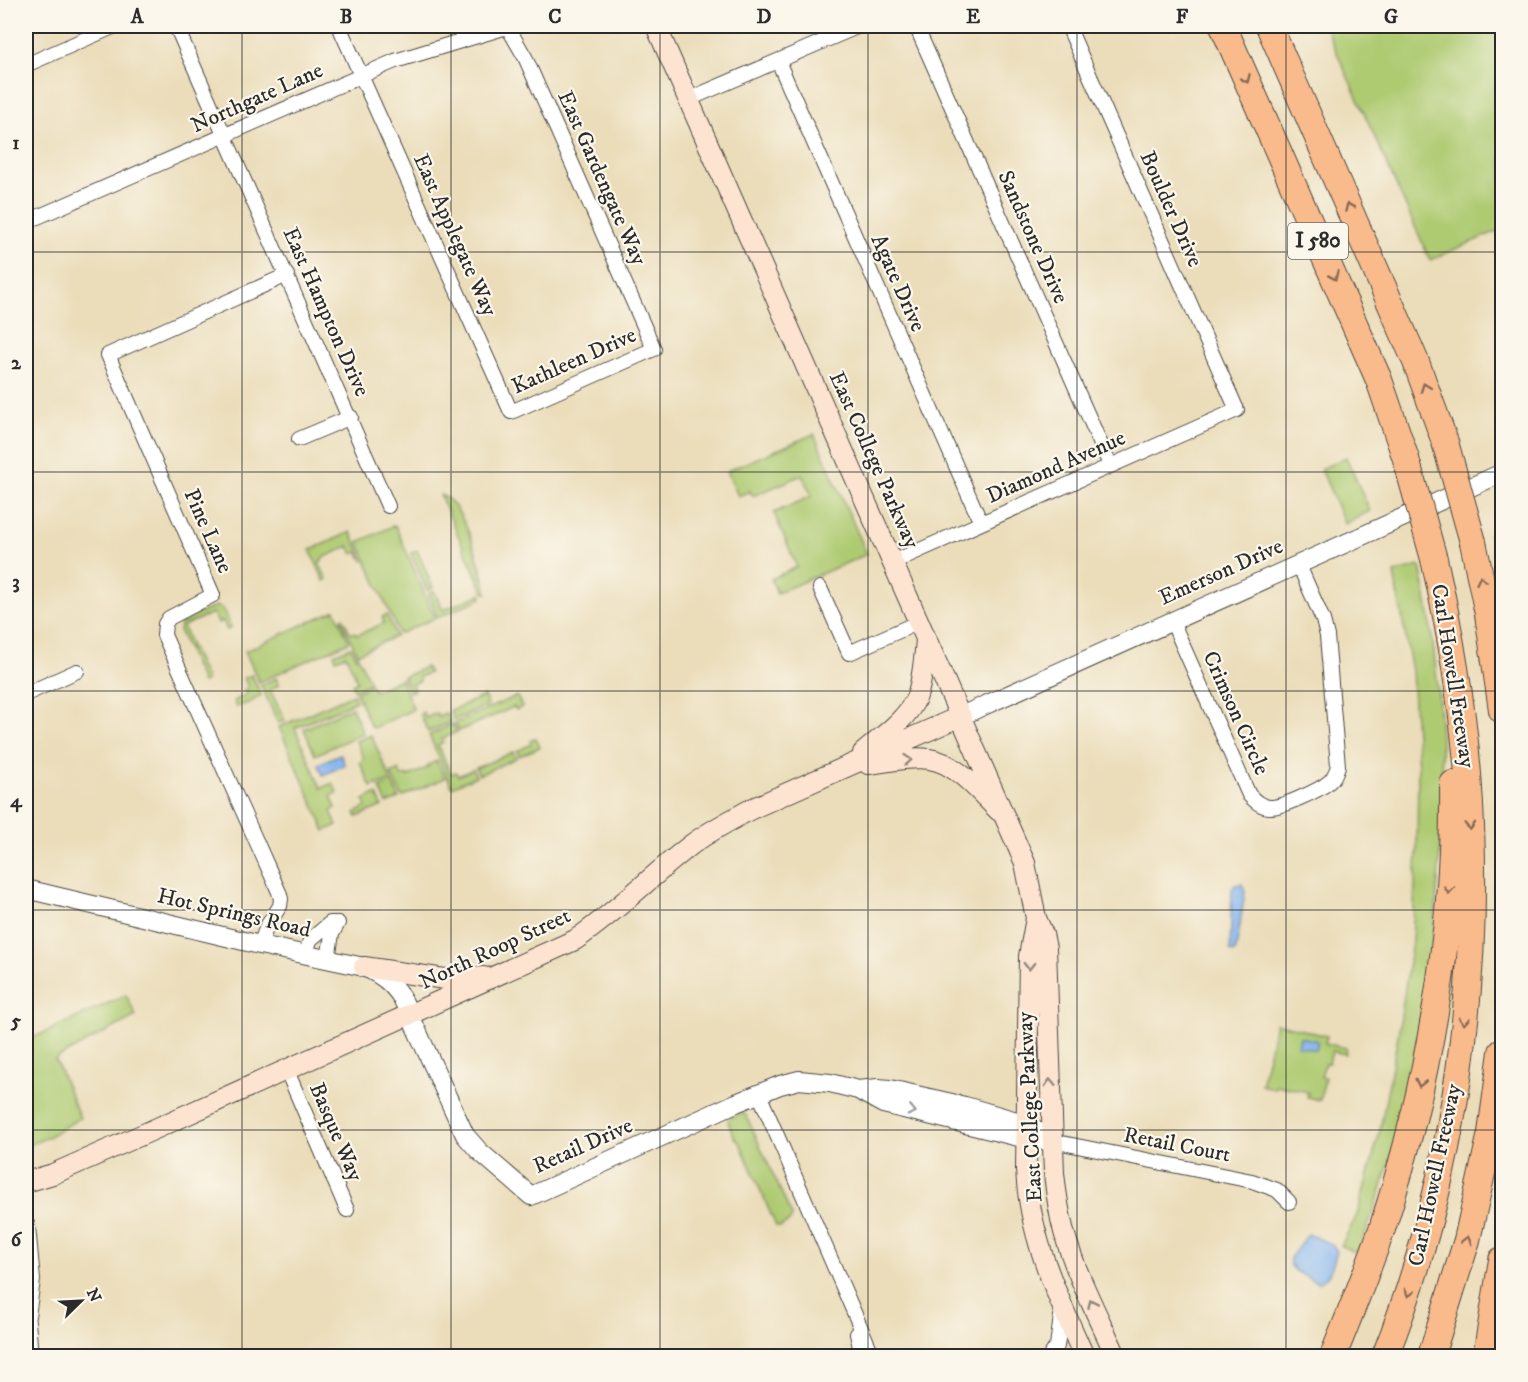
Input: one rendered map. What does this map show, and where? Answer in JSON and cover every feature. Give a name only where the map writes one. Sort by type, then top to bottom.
[{"type":"highway","name":"Carl Howell Freeway","points":[[1222,26],[1370,358],[1406,459],[1434,560],[1460,703],[1468,774],[1472,858],[1471,942],[1464,1028],[1448,1140],[1407,1301],[1385,1356]]},
{"type":"highway","name":"Carl Howell Freeway","points":[[1269,26],[1416,362],[1444,442],[1473,542],[1488,614],[1503,710]]},
{"type":"highway","points":[[1333,1356],[1375,1247],[1396,1183],[1425,1063],[1441,969],[1449,886],[1453,792],[1452,706],[1443,601]]},
{"type":"highway","name":"Carl Howell Freeway","points":[[1431,1356],[1467,1240],[1491,1132],[1503,1052]]},
{"type":"highway","points":[[1485,1356],[1503,1260]]},
{"type":"main road","name":"East College Parkway","points":[[656,26],[1025,863],[1036,918],[1046,948],[1055,1185],[1064,1233],[1116,1356]]},
{"type":"main road","points":[[850,765],[902,718],[916,698],[922,676],[923,630]]},
{"type":"main road","name":"North Roop Street","points":[[26,1182],[53,1174],[287,1071],[575,940],[595,927],[656,873],[717,828],[751,810],[961,716]]},
{"type":"main road","points":[[850,765],[927,758],[942,762],[963,777],[1006,818]]},
{"type":"main road","name":"East College Parkway","points":[[1036,918],[1029,956],[1026,1175],[1032,1222],[1043,1260],[1084,1356]]},
{"type":"main road","points":[[364,967],[445,979],[495,976]]},
{"type":"street","points":[[26,64],[115,26]]},
{"type":"street","name":"East Hampton Drive","points":[[176,26],[351,417],[388,506]]},
{"type":"street","name":"East Applegate Way","points":[[339,26],[511,412]]},
{"type":"street","name":"Northgate Lane","points":[[26,222],[395,61],[508,26]]},
{"type":"street","name":"East Gardengate Way","points":[[508,26],[525,57],[654,349]]},
{"type":"street","points":[[689,99],[859,26]]},
{"type":"street","name":"Sandstone Drive","points":[[916,26],[1110,465]]},
{"type":"street","name":"Boulder Drive","points":[[1068,26],[1237,410]]},
{"type":"street","name":"Agate Drive","points":[[777,61],[981,523]]},
{"type":"street","name":"Pine Lane","points":[[260,945],[267,926],[280,906],[279,892],[164,635],[165,624],[170,618],[213,595],[108,355],[287,275]]},
{"type":"street","name":"Kathleen Drive","points":[[511,412],[654,349]]},
{"type":"street","name":"Diamond Avenue","points":[[893,562],[1237,410]]},
{"type":"street","points":[[299,439],[351,417]]},
{"type":"street","name":"Emerson Drive","points":[[961,716],[1503,473]]},
{"type":"street","name":"Crimson Circle","points":[[1172,621],[1253,800],[1264,806],[1275,807],[1324,786],[1334,776],[1338,766],[1328,643],[1323,620],[1298,563]]},
{"type":"street","points":[[820,588],[849,653],[923,630]]},
{"type":"street","points":[[26,694],[77,671]]},
{"type":"street","name":"Hot Springs Road","points":[[26,889],[260,945],[364,967],[388,980],[402,998],[410,1016]]},
{"type":"street","points":[[306,955],[310,940],[330,923],[338,923],[332,934],[328,959]]},
{"type":"street","name":"Retail Drive","points":[[410,1016],[465,1134],[479,1152],[531,1196],[759,1094],[799,1080],[813,1080],[858,1090],[883,1104],[1027,1131],[1052,1141]]},
{"type":"street","name":"Basque Way","points":[[287,1071],[347,1210]]},
{"type":"street","points":[[759,1094],[873,1356]]},
{"type":"street","name":"Retail Court","points":[[1052,1141],[1252,1181],[1277,1190],[1289,1202]]},
{"type":"street","points":[[26,1226],[31,1280],[26,1316]]},
{"type":"street","points":[[1050,1356],[1057,1346],[1063,1307]]},
{"type":"street","points":[[856,1317],[858,1343],[862,1356]]},
{"type":"street","points":[[26,1322],[29,1356]]},
{"type":"green space","points":[[1325,26],[1502,26],[1502,229],[1430,260]]},
{"type":"green space","points":[[814,434],[867,554],[777,593],[771,579],[797,567],[774,513],[812,496],[802,475],[753,496],[750,491],[738,496],[727,471]]},
{"type":"green space","points":[[1346,457],[1370,511],[1345,524],[1321,469]]},
{"type":"green space","points":[[440,495],[449,500],[457,509],[464,522],[487,593],[484,593]]},
{"type":"green space","points":[[395,525],[435,618],[399,634],[358,542]]},
{"type":"green space","points":[[1502,530],[1502,592],[1489,534]]},
{"type":"green space","points":[[351,532],[364,562],[358,552],[353,554],[349,546],[321,559],[322,562],[319,563],[327,579],[324,581],[310,550]]},
{"type":"green space","points":[[417,550],[433,588],[427,590],[411,553]]},
{"type":"green space","points":[[1420,566],[1431,627],[1438,689],[1441,814],[1438,877],[1424,1001],[1408,1086],[1383,1183],[1357,1253],[1341,1246],[1357,1215],[1379,1135],[1398,1036],[1412,941],[1417,852],[1418,768],[1412,671],[1394,573]]},
{"type":"green space","points":[[434,591],[443,610],[481,594],[482,598],[437,618],[429,593]]},
{"type":"green space","points":[[216,606],[223,609],[231,628],[227,630],[223,621],[218,623],[213,613],[183,626],[191,646],[187,648],[179,630],[181,621]]},
{"type":"green space","points":[[335,610],[349,642],[259,682],[245,651]]},
{"type":"green space","points":[[387,615],[396,636],[357,654],[341,619],[343,618],[351,634],[355,632],[357,635],[384,623],[382,617]]},
{"type":"green space","points":[[351,647],[356,657],[358,656],[370,683],[354,690],[352,684],[357,681],[346,655],[336,659],[334,654]]},
{"type":"green space","points":[[192,648],[207,681],[202,683],[188,650]]},
{"type":"green space","points":[[426,667],[429,673],[419,677],[420,681],[412,684],[414,690],[410,692],[403,677]]},
{"type":"green space","points":[[252,675],[261,695],[251,702],[236,707],[234,701],[246,695],[244,690],[248,687],[244,678]]},
{"type":"green space","points":[[276,678],[279,685],[270,690],[285,720],[278,723],[261,685]]},
{"type":"green space","points":[[401,679],[412,710],[374,728],[371,727],[356,692],[371,685],[374,691]]},
{"type":"green space","points":[[353,694],[356,701],[295,728],[321,788],[333,783],[337,793],[331,796],[336,808],[331,811],[337,825],[325,831],[279,727]]},
{"type":"green space","points":[[484,696],[488,705],[454,720],[450,711]]},
{"type":"green space","points":[[517,696],[522,707],[516,710],[514,707],[459,731],[455,723]]},
{"type":"green space","points":[[352,707],[363,733],[315,755],[304,729]]},
{"type":"green space","points":[[423,712],[426,718],[436,713],[438,716],[446,713],[450,722],[428,732],[420,714]]},
{"type":"green space","points":[[453,724],[457,732],[442,739],[443,742],[438,745],[451,774],[456,772],[458,776],[473,769],[476,776],[452,787],[429,735]]},
{"type":"green space","points":[[371,735],[391,780],[371,787],[360,762],[364,759],[356,741]]},
{"type":"green space","points":[[536,738],[540,747],[519,756],[517,751],[531,744],[530,741]]},
{"type":"green space","points":[[513,752],[516,758],[479,775],[476,768]]},
{"type":"green space","points":[[437,761],[445,778],[402,797],[391,774],[399,770],[401,776],[406,775],[407,777]]},
{"type":"green space","points":[[392,782],[399,798],[387,804],[380,788]]},
{"type":"green space","points":[[377,795],[382,806],[357,817],[355,813],[366,807],[364,800]]},
{"type":"green space","points":[[126,995],[136,1016],[55,1059],[80,1118],[46,1138],[26,1146],[26,1041]]},
{"type":"green space","points":[[1276,1023],[1327,1036],[1325,1043],[1346,1048],[1345,1054],[1332,1051],[1329,1063],[1325,1063],[1321,1077],[1325,1078],[1320,1100],[1307,1097],[1308,1092],[1276,1085],[1274,1089],[1261,1085]]},
{"type":"green space","points":[[742,1113],[746,1115],[792,1216],[790,1221],[780,1227],[776,1226],[740,1143],[735,1138],[728,1122],[730,1117]]},
{"type":"water","points":[[340,754],[345,765],[323,775],[318,764]]},
{"type":"water","points":[[1242,884],[1245,892],[1236,950],[1233,953],[1230,951],[1232,889],[1235,885]]},
{"type":"water","points":[[1300,1037],[1318,1041],[1316,1050],[1298,1046]]},
{"type":"water","points":[[1308,1234],[1332,1244],[1337,1251],[1329,1274],[1318,1283],[1295,1271],[1290,1264],[1290,1258]]}]
